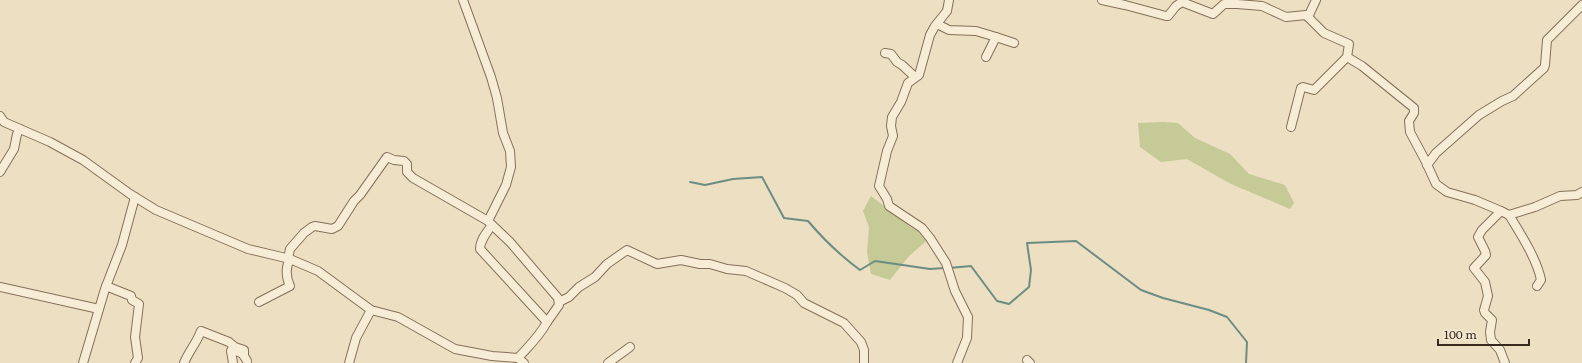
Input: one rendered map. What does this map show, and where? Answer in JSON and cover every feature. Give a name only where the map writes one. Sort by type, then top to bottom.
[{"type":"street","points":[[463,0],[491,77],[497,98],[503,134],[510,151],[511,167],[506,185],[480,245],[482,251],[547,322]]},
{"type":"street","points":[[950,0],[947,11],[930,35],[919,75],[908,83],[901,102],[892,117],[891,126],[893,136],[887,151],[879,188],[889,206],[914,222],[930,238],[946,263],[955,292],[968,317],[967,338],[957,363]]},
{"type":"street","points":[[1102,0],[1166,16],[1168,16],[1176,6],[1182,2],[1212,14],[1224,4],[1262,6],[1286,17],[1301,15],[1308,17],[1324,33],[1349,44],[1347,57],[1314,90],[1303,87],[1301,88],[1291,127]]},
{"type":"street","points":[[1308,17],[1316,0]]},
{"type":"street","points":[[1427,165],[1436,153],[1479,115],[1513,96],[1544,68],[1548,38],[1582,5]]},
{"type":"street","points":[[937,24],[940,27],[949,30],[976,31],[1014,43]]},
{"type":"street","points":[[986,57],[996,37]]},
{"type":"street","points":[[885,53],[891,54],[897,62],[915,77]]},
{"type":"street","points":[[1347,57],[1362,66],[1414,108],[1414,113],[1408,121],[1410,132],[1436,184],[1447,192],[1475,200],[1509,215],[1530,253],[1540,275],[1541,280],[1537,286]]},
{"type":"street","points":[[0,116],[4,122],[50,142],[83,160],[156,210],[248,249],[289,259],[318,271],[371,310],[398,317],[455,348],[477,354],[521,360],[541,333],[556,310],[559,302],[572,295],[579,287],[595,276],[607,264],[627,250],[656,264],[681,260],[695,264],[710,264],[727,269],[746,271],[785,288],[795,294],[804,303],[844,323],[861,342],[864,350],[864,363]]},
{"type":"street","points":[[0,172],[14,149],[17,134],[20,129]]},
{"type":"street","points":[[259,302],[290,286],[286,275],[290,249],[304,233],[312,227],[315,226],[332,229],[338,226],[354,201],[360,195],[387,157],[394,160],[404,161],[407,164],[407,172],[413,178],[490,223],[510,242],[558,298],[559,302]]},
{"type":"street","points":[[1509,215],[1535,207],[1560,196],[1577,195],[1582,192]]},
{"type":"street","points":[[83,363],[106,286],[122,245],[135,197]]},
{"type":"street","points":[[1501,211],[1482,230],[1478,237],[1486,255],[1474,268],[1485,282],[1488,296],[1484,310],[1492,320],[1490,332],[1491,340],[1500,350],[1505,363]]},
{"type":"street","points":[[0,286],[99,309]]},
{"type":"street","points":[[106,286],[131,296],[132,300],[139,304],[135,336],[138,358],[135,363]]},
{"type":"street","points":[[349,363],[356,338],[371,310]]},
{"type":"street","points":[[184,363],[201,331],[244,350],[246,358],[232,350],[233,363]]},
{"type":"street","points":[[608,363],[630,347]]},
{"type":"green space","points":[[1138,123],[1178,123],[1195,138],[1230,154],[1249,174],[1285,185],[1294,203],[1290,209],[1231,184],[1187,159],[1161,162],[1140,147]]},
{"type":"green space","points":[[871,196],[912,228],[930,238],[909,256],[890,280],[871,274],[867,252],[869,227],[863,211]]},
{"type":"waterway","points":[[690,182],[705,185],[733,179],[762,177],[784,218],[808,221],[820,235],[860,270],[875,261],[930,269],[945,268]]},
{"type":"waterway","points":[[949,268],[971,266],[997,301],[1009,304],[1029,287],[1031,270],[1027,243],[1076,241],[1141,290],[1163,298],[1209,310],[1227,317],[1247,342],[1246,363]]}]
